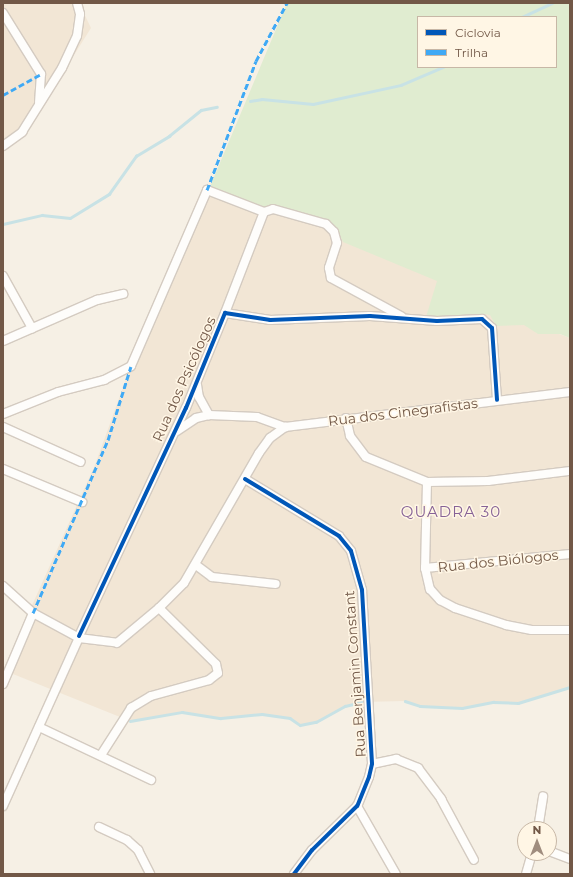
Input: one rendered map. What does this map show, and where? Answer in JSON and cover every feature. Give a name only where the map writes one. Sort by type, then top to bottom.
[{"type":"street","points":[[3,146],[22,132],[36,111],[77,36],[80,14],[77,3]]},
{"type":"street","points":[[3,13],[41,74],[42,90],[36,111]]},
{"type":"street","points":[[3,414],[58,392],[104,380],[131,366],[207,190],[264,212]]},
{"type":"street","name":"Rua dos Psicólogos","points":[[3,806],[197,382],[264,212],[283,210],[326,224],[334,232],[337,243],[329,268],[331,278],[404,317]]},
{"type":"street","points":[[3,276],[32,328]]},
{"type":"street","points":[[3,341],[97,300],[123,294]]},
{"type":"street","name":"Rua dos Psicólogos","points":[[225,313],[270,320],[329,317],[404,317],[486,321],[493,334],[497,400]]},
{"type":"street","points":[[174,434],[185,424],[209,415],[199,398],[197,382]]},
{"type":"street","name":"Rua dos Cinegrafistas","points":[[3,586],[33,613],[80,637],[111,644],[121,642],[159,608],[196,565],[270,438],[285,427],[346,418],[570,392]]},
{"type":"street","name":"Rua dos Cinegrafistas","points":[[209,415],[257,417],[285,427]]},
{"type":"street","points":[[346,418],[350,436],[366,457],[426,482],[488,481],[570,471]]},
{"type":"street","points":[[3,427],[81,462]]},
{"type":"street","points":[[3,469],[82,502]]},
{"type":"street","name":"Rua Benjamin Constant","points":[[245,479],[339,536],[350,551],[362,590],[372,764],[357,806],[312,850],[294,874]]},
{"type":"street","name":"Rua dos Biólogos","points":[[426,482],[425,568],[430,589],[440,600],[455,608],[532,630],[570,630]]},
{"type":"street","name":"Rua dos Biólogos","points":[[425,568],[570,554]]},
{"type":"street","points":[[196,565],[212,578],[276,584]]},
{"type":"street","points":[[102,755],[131,708],[151,696],[209,680],[218,673],[216,664],[159,608]]},
{"type":"street","points":[[3,684],[33,613]]},
{"type":"street","points":[[39,727],[102,755],[151,780]]},
{"type":"street","points":[[372,764],[396,760],[418,768],[441,799],[474,860]]},
{"type":"street","points":[[539,821],[543,796]]},
{"type":"street","points":[[357,806],[396,874]]},
{"type":"street","points":[[99,827],[127,840],[138,850],[150,874]]},
{"type":"street","points":[[557,854],[570,859]]},
{"type":"street","points":[[526,874],[530,861]]},
{"type":"shaded area","points":[[3,3],[79,3],[91,28],[30,125],[3,150]]},
{"type":"shaded area","name":"QUADRA 30","points":[[204,187],[351,235],[543,328],[570,338],[570,687],[518,703],[493,702],[462,708],[420,706],[405,701],[362,702],[345,706],[316,722],[300,725],[290,718],[262,714],[221,718],[182,712],[130,721],[3,670],[95,465],[154,302]]},
{"type":"green space","points":[[287,3],[570,3],[570,338],[560,334],[538,334],[524,325],[496,326],[490,315],[484,314],[426,317],[437,281],[343,242],[338,231],[267,207],[262,209],[209,189]]},
{"type":"waterway","points":[[524,16],[552,3]]},
{"type":"waterway","points":[[250,101],[262,99],[313,104],[401,85],[441,68]]},
{"type":"waterway","points":[[3,224],[42,215],[70,218],[109,194],[136,156],[169,136],[201,110],[217,107]]},
{"type":"waterway","points":[[405,701],[420,706],[462,708],[493,702],[518,703],[570,687]]},
{"type":"waterway","points":[[130,721],[182,712],[221,718],[262,714],[290,718],[300,725],[316,722],[345,706],[362,702]]},
{"type":"marked path","points":[[207,190],[256,61],[287,3]]},
{"type":"marked path","points":[[3,95],[41,74]]},
{"type":"marked path","points":[[33,613],[108,440],[131,366]]},
{"type":"cycle path","points":[[79,636],[186,408],[225,313],[270,320],[370,316],[437,321],[482,319],[492,328],[497,400]]},
{"type":"cycle path","points":[[245,479],[339,536],[351,551],[362,590],[372,764],[369,777],[357,806],[312,850],[294,874]]},
{"type":"district","name":"QUADRA 30","points":[[451,512]]}]
